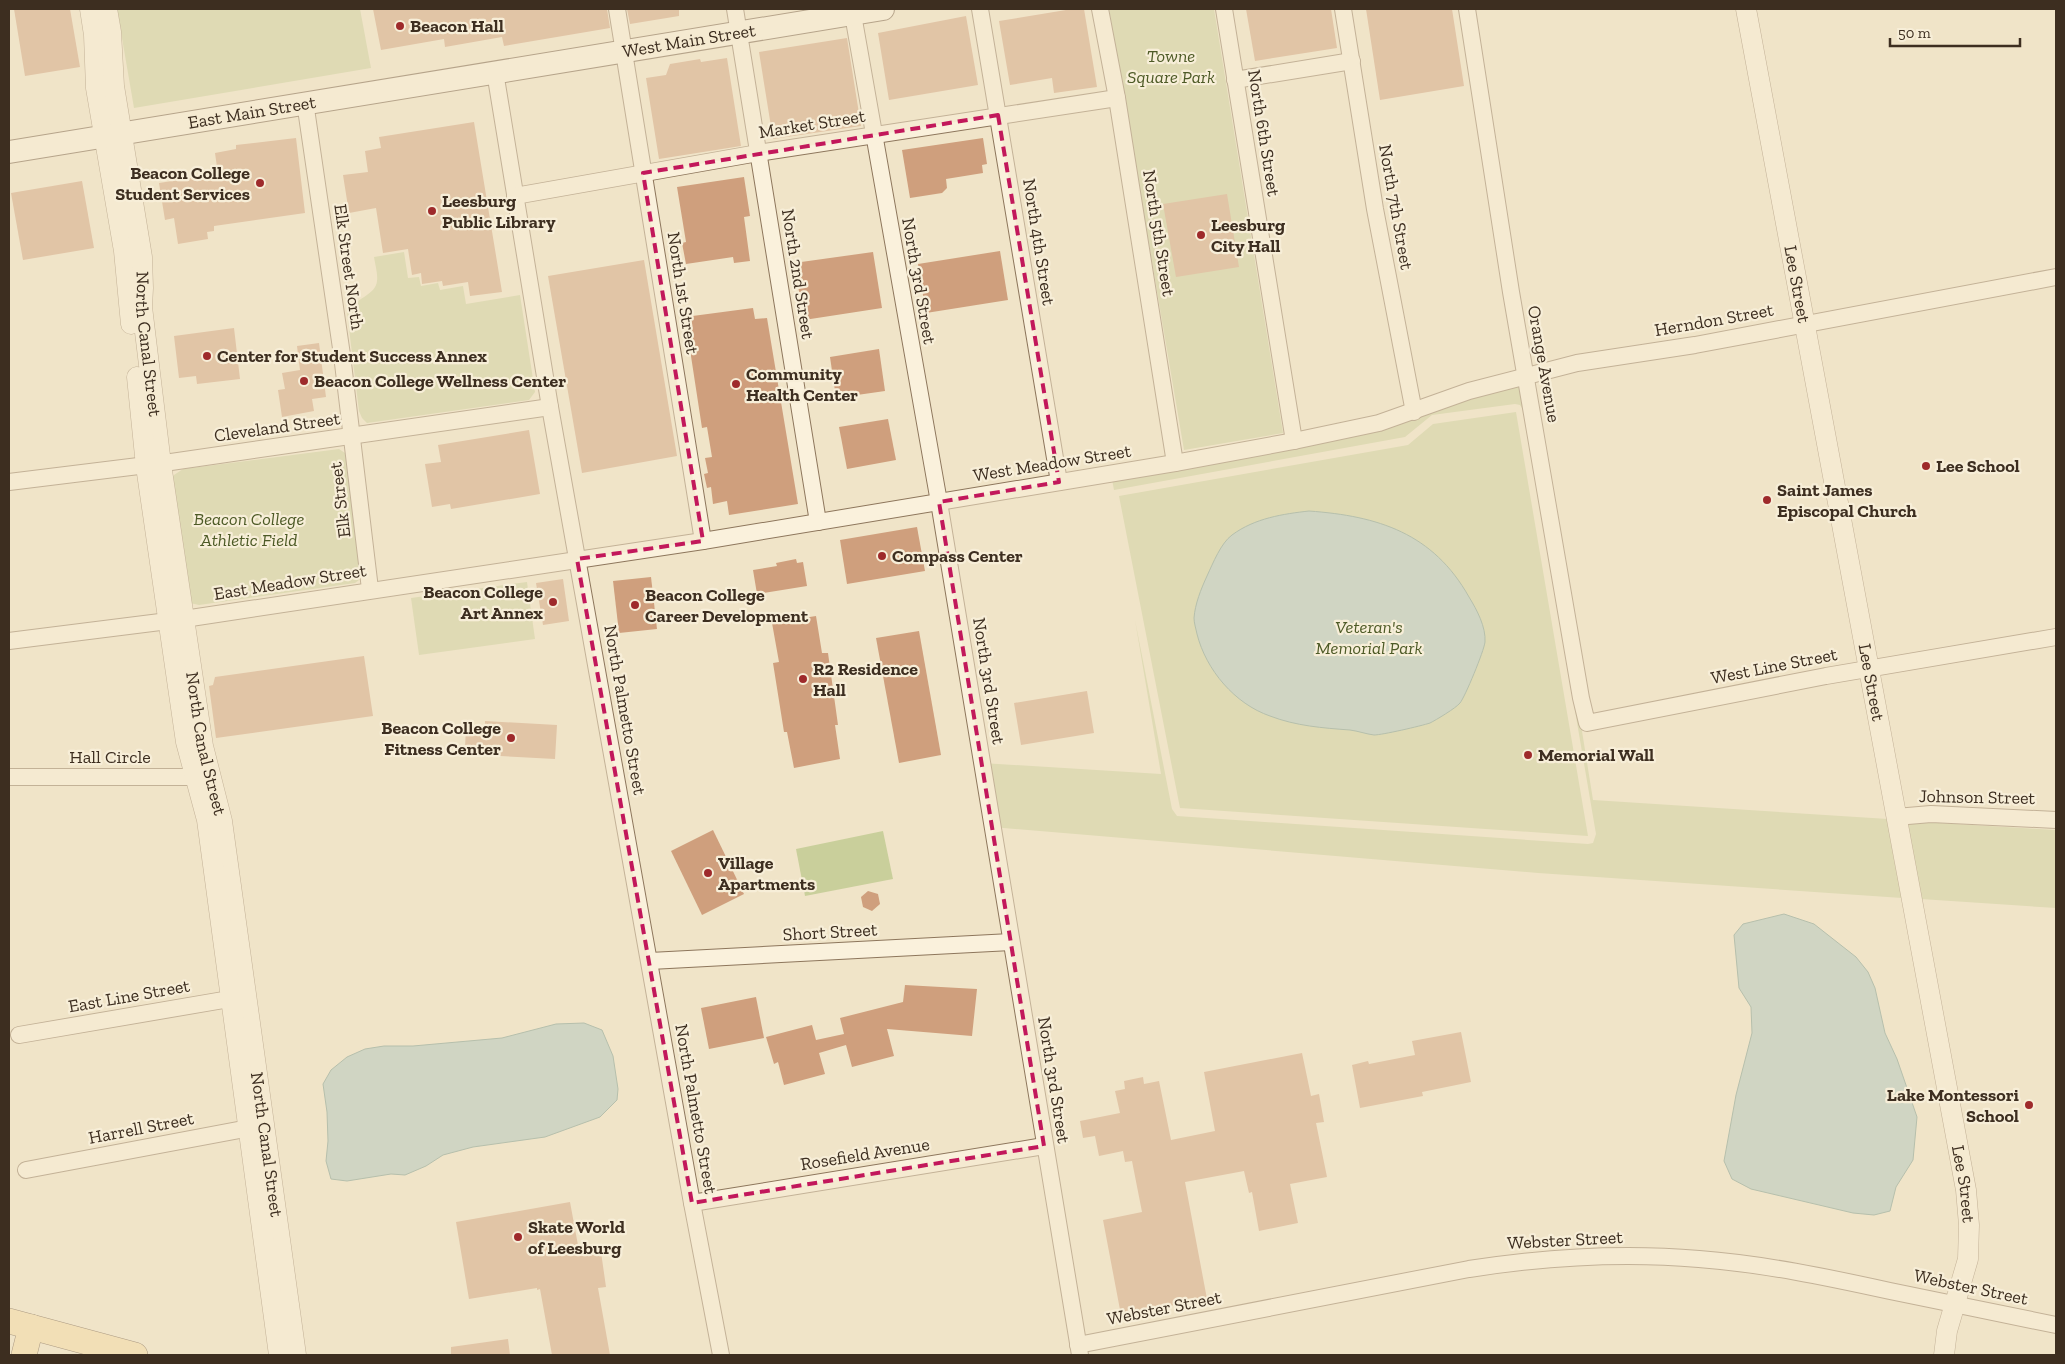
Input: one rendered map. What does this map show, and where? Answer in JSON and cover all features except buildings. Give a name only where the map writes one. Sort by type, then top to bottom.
[{"type":"main road","name":"West Main Street","points":[[495,72],[739,32],[852,11],[883,9]]},
{"type":"main road","name":"East Main Street","points":[[9,152],[495,72]]},
{"type":"main road","points":[[24,1355],[20,1324],[135,1355]]},
{"type":"street","points":[[90,9],[94,34],[96,88],[114,134]]},
{"type":"street","points":[[107,9],[111,32],[114,134]]},
{"type":"street","name":"North 1st Street","points":[[617,9],[703,541]]},
{"type":"street","name":"North 2nd Street","points":[[735,9],[818,522]]},
{"type":"street","name":"North 4th Street","points":[[980,9],[1059,482]]},
{"type":"street","name":"North 5th Street","points":[[1100,9],[1117,98],[1175,463]]},
{"type":"street","name":"North 6th Street","points":[[1224,9],[1294,441]]},
{"type":"street","name":"North 7th Street","points":[[1344,9],[1375,209],[1414,412]]},
{"type":"street","name":"Orange Avenue","points":[[1467,9],[1526,375],[1581,698],[1587,723],[1589,722]]},
{"type":"street","name":"Lee Street","points":[[1746,9],[1966,1190],[1969,1224],[1968,1259],[1947,1331],[1944,1355]]},
{"type":"street","name":"North 3rd Street","points":[[852,11],[939,502],[1079,1350]]},
{"type":"street","points":[[1235,80],[1352,61]]},
{"type":"street","name":"North Palmetto Street","points":[[495,72],[550,407],[692,1203],[722,1355]]},
{"type":"street","name":"Market Street","points":[[515,196],[758,153],[1117,98]]},
{"type":"street","name":"Elk Street North","points":[[305,102],[353,437]]},
{"type":"street","name":"North Canal Street","points":[[114,134],[124,251],[154,465],[177,619],[203,746],[203,777],[222,822],[239,998],[256,1126],[296,1355]]},
{"type":"street","name":"Herndon Street","points":[[1526,375],[1578,363],[1695,345],[2056,277]]},
{"type":"street","name":"West Meadow Street","points":[[578,559],[703,541],[1175,463],[1294,441],[1379,423],[1469,392],[1526,375]]},
{"type":"street","name":"Cleveland Street","points":[[9,482],[154,465],[550,407]]},
{"type":"street","name":"Elk Street","points":[[353,437],[370,589]]},
{"type":"street","name":"East Meadow Street","points":[[9,641],[177,619],[578,559]]},
{"type":"street","name":"West Line Street","points":[[1589,722],[1869,669],[2056,637]]},
{"type":"street","name":"Hall Circle","points":[[9,777],[203,777]]},
{"type":"street","name":"Johnson Street","points":[[1896,817],[1931,814],[2056,820]]},
{"type":"street","name":"Short Street","points":[[650,962],[1012,942]]},
{"type":"street","name":"East Line Street","points":[[19,1035],[239,998]]},
{"type":"street","points":[[256,1126],[279,1355]]},
{"type":"street","name":"Harrell Street","points":[[26,1170],[256,1126]]},
{"type":"street","name":"Rosefield Avenue","points":[[692,1203],[1044,1146]]},
{"type":"street","name":"Webster Street","points":[[1079,1350],[1469,1269],[1532,1259],[1573,1256],[1698,1258],[1758,1265],[2056,1326]]},
{"type":"highlighted area","points":[[998,115],[1059,482],[939,502],[1044,1146],[692,1203],[577,559],[703,541],[643,173]]},
{"type":"green space","points":[[117,9],[360,9],[371,68],[134,108]]},
{"type":"green space","name":"Towne Square Park","points":[[1109,9],[1214,9],[1283,433],[1184,450]]},
{"type":"green space","points":[[404,252],[408,278],[419,277],[421,286],[438,283],[440,290],[463,286],[466,304],[520,295],[535,392],[529,400],[367,423],[362,418],[359,411],[347,312],[376,286],[377,275],[374,257]]},
{"type":"green space","points":[[1526,380],[1593,800],[1888,819],[1902,898],[1538,873],[992,827],[982,763],[1161,774],[1135,620],[1172,809],[1177,816],[1593,843],[1596,834],[1524,411],[1520,405],[1515,404],[1432,415],[1405,437],[1114,490],[1111,474],[1394,421],[1411,401]]},
{"type":"green space","name":"Veteran's Memorial Park","points":[[1516,412],[1588,836],[1180,808],[1119,496],[1408,445],[1433,424]]},
{"type":"green space","name":"Beacon College Athletic Field","points":[[339,449],[345,453],[348,460],[362,573],[359,580],[355,583],[199,605],[190,603],[170,483],[174,475],[183,469]]},
{"type":"green space","points":[[527,582],[535,639],[419,655],[411,598]]},
{"type":"green space","points":[[1906,821],[2056,830],[2056,908],[1921,899]]},
{"type":"green space","points":[[883,831],[893,879],[805,896],[796,849]]},
{"type":"water","points":[[1309,511],[1358,518],[1401,532],[1421,543],[1439,557],[1455,575],[1478,613],[1484,630],[1485,642],[1478,664],[1460,703],[1441,717],[1430,723],[1378,735],[1310,726],[1290,722],[1257,711],[1234,694],[1215,673],[1201,647],[1194,618],[1201,591],[1221,548],[1232,535],[1250,524],[1279,515]]},
{"type":"water","points":[[1784,914],[1814,924],[1856,957],[1868,972],[1875,988],[1885,1033],[1897,1059],[1917,1117],[1913,1160],[1896,1187],[1890,1211],[1874,1215],[1853,1213],[1751,1189],[1732,1179],[1724,1161],[1736,1095],[1752,1033],[1751,1007],[1739,988],[1734,935],[1743,924]]},
{"type":"water","points":[[584,1023],[602,1030],[613,1056],[618,1089],[617,1100],[600,1117],[545,1137],[473,1147],[443,1155],[426,1166],[405,1175],[391,1174],[347,1181],[331,1179],[326,1161],[328,1141],[327,1112],[323,1084],[331,1070],[347,1057],[365,1049],[384,1046],[413,1046],[502,1038],[556,1024]]},
{"type":"place","name":"Beacon Hall","points":[[400,26]]},
{"type":"place","name":"Beacon College Student Services","points":[[260,183]]},
{"type":"place","name":"Leesburg Public Library","points":[[432,211]]},
{"type":"place","name":"Leesburg City Hall","points":[[1201,235]]},
{"type":"place","name":"Center for Student Success Annex","points":[[207,356]]},
{"type":"place","name":"Beacon College Wellness Center","points":[[304,381]]},
{"type":"place","name":"Community Health Center","points":[[736,384]]},
{"type":"place","name":"Lee School","points":[[1926,466]]},
{"type":"place","name":"Saint James Episcopal Church","points":[[1767,500]]},
{"type":"place","name":"Compass Center","points":[[882,556]]},
{"type":"place","name":"Beacon College Art Annex","points":[[553,602]]},
{"type":"place","name":"Beacon College Career Development","points":[[635,605]]},
{"type":"place","name":"R2 Residence Hall","points":[[803,679]]},
{"type":"place","name":"Beacon College Fitness Center","points":[[511,738]]},
{"type":"place","name":"Memorial Wall","points":[[1528,755]]},
{"type":"place","name":"Village Apartments","points":[[708,873]]},
{"type":"place","name":"Lake Montessori School","points":[[2029,1105]]},
{"type":"place","name":"Skate World of Leesburg","points":[[518,1237]]}]
